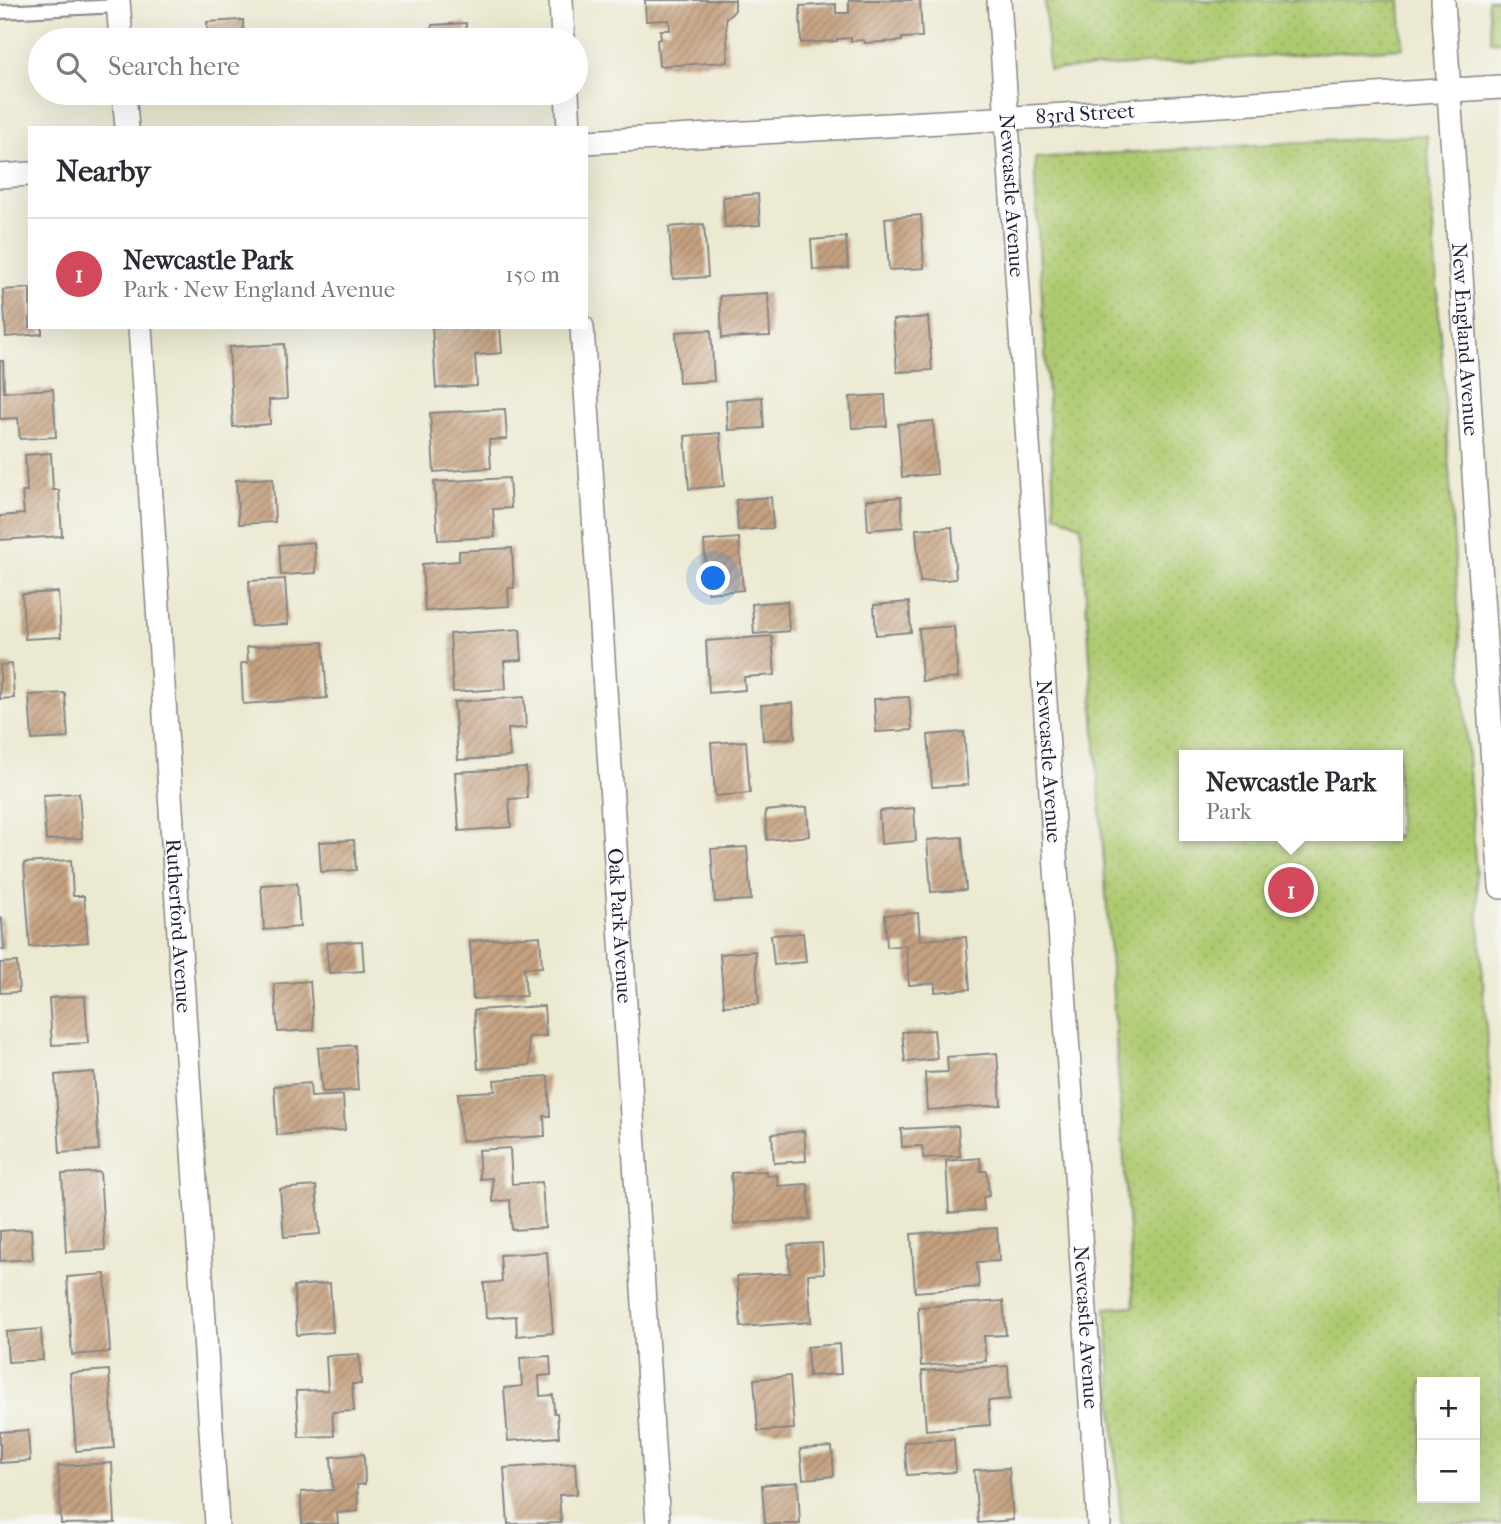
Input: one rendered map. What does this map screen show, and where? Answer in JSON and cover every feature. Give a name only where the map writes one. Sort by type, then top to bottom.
[{"type":"street","points":[[561,0],[563,28]]},
{"type":"street","name":"Newcastle Avenue","points":[[999,0],[1099,1524]]},
{"type":"street","name":"New England Avenue","points":[[1443,0],[1501,887]]},
{"type":"street","points":[[119,3],[120,28]]},
{"type":"street","name":"83rd Street","points":[[588,142],[1501,87]]},
{"type":"street","points":[[125,105],[127,126]]},
{"type":"street","points":[[568,105],[569,126]]},
{"type":"street","points":[[0,176],[28,174]]},
{"type":"street","name":"Rutherford Avenue","points":[[140,329],[217,1524]]},
{"type":"street","name":"Oak Park Avenue","points":[[582,329],[658,1524]]},
{"type":"lane","points":[[0,12],[119,3]]},
{"type":"green space","points":[[1045,0],[1400,0],[1403,48],[1049,70]]},
{"type":"green space","points":[[1488,0],[1501,0],[1501,41],[1491,42]]},
{"type":"green space","points":[[1427,135],[1501,1254],[1501,1524],[1121,1524],[1106,1308],[1134,1306],[1081,526],[1055,514],[1035,158]]},
{"type":"building","points":[[645,0],[735,0],[735,10],[726,17],[728,62],[659,66],[657,40],[661,39],[660,30],[670,30],[669,20],[646,21]]},
{"type":"building","points":[[849,0],[920,0],[922,37],[865,43],[864,40],[851,41],[851,38],[801,43],[800,6],[836,4],[836,13],[849,13]]},
{"type":"building","points":[[243,20],[243,28],[207,28],[207,22]]},
{"type":"building","points":[[466,23],[466,28],[432,28],[432,25]]},
{"type":"building","points":[[758,194],[760,225],[725,227],[723,197]]},
{"type":"building","points":[[921,215],[924,268],[889,270],[885,218]]},
{"type":"building","points":[[704,224],[708,277],[673,279],[669,227]]},
{"type":"building","points":[[846,237],[848,268],[813,270],[811,240]]},
{"type":"building","points":[[28,288],[28,329],[42,329],[42,334],[6,337],[3,290]]},
{"type":"building","points":[[768,293],[770,336],[722,338],[720,296]]},
{"type":"building","points":[[928,317],[932,370],[897,372],[893,320]]},
{"type":"building","points":[[432,329],[500,329],[502,353],[475,355],[477,386],[436,388]]},
{"type":"building","points":[[711,330],[714,381],[679,383],[676,332]]},
{"type":"building","points":[[284,344],[287,399],[269,400],[270,424],[233,427],[229,347]]},
{"type":"building","points":[[0,361],[3,361],[4,392],[53,389],[56,437],[20,439],[18,418],[0,419]]},
{"type":"building","points":[[885,395],[887,426],[852,428],[850,397]]},
{"type":"building","points":[[762,397],[764,428],[728,430],[726,400]]},
{"type":"building","points":[[505,409],[507,439],[489,440],[491,468],[434,472],[430,413]]},
{"type":"building","points":[[933,421],[937,474],[902,477],[898,424]]},
{"type":"building","points":[[720,433],[724,486],[689,489],[685,436]]},
{"type":"building","points":[[51,453],[53,490],[59,490],[62,536],[0,540],[0,516],[24,514],[22,492],[27,492],[25,455]]},
{"type":"building","points":[[273,478],[275,522],[239,524],[236,480]]},
{"type":"building","points":[[509,478],[511,508],[493,509],[495,537],[438,540],[434,482]]},
{"type":"building","points":[[771,497],[773,528],[738,530],[736,500]]},
{"type":"building","points":[[901,497],[903,527],[868,530],[866,500]]},
{"type":"building","points":[[952,527],[956,579],[920,582],[916,529]]},
{"type":"building","points":[[739,538],[743,590],[708,593],[704,541]]},
{"type":"building","points":[[314,542],[316,573],[281,575],[279,545]]},
{"type":"building","points":[[512,548],[514,588],[508,588],[509,606],[425,611],[422,564],[459,561],[459,551]]},
{"type":"building","points":[[285,579],[288,624],[251,626],[249,581]]},
{"type":"building","points":[[58,592],[61,637],[25,639],[22,594]]},
{"type":"building","points":[[787,601],[789,631],[754,634],[752,604]]},
{"type":"building","points":[[909,602],[911,632],[876,635],[874,605]]},
{"type":"building","points":[[954,626],[958,678],[922,681],[919,629]]},
{"type":"building","points":[[520,629],[522,660],[504,661],[506,689],[453,692],[450,634]]},
{"type":"building","points":[[772,636],[775,675],[744,677],[745,690],[709,693],[706,641]]},
{"type":"building","points":[[323,642],[327,698],[243,704],[241,663],[248,663],[247,647]]},
{"type":"building","points":[[12,664],[14,698],[0,699],[0,665]]},
{"type":"building","points":[[65,693],[68,738],[32,740],[29,695]]},
{"type":"building","points":[[524,697],[526,728],[508,729],[510,757],[458,760],[454,702]]},
{"type":"building","points":[[909,697],[912,730],[876,732],[874,699]]},
{"type":"building","points":[[793,703],[795,738],[763,740],[761,705]]},
{"type":"building","points":[[964,732],[968,785],[932,787],[928,735]]},
{"type":"building","points":[[746,741],[750,793],[715,796],[711,743]]},
{"type":"building","points":[[526,768],[527,798],[509,799],[511,827],[459,831],[455,772]]},
{"type":"building","points":[[79,793],[82,838],[46,840],[43,795]]},
{"type":"building","points":[[807,807],[809,836],[767,840],[765,811]]},
{"type":"building","points":[[914,808],[916,841],[881,844],[879,811]]},
{"type":"building","points":[[962,837],[966,890],[931,892],[927,840]]},
{"type":"building","points":[[354,840],[356,870],[321,872],[319,842]]},
{"type":"building","points":[[747,847],[751,900],[715,902],[711,849]]},
{"type":"building","points":[[71,860],[73,896],[84,896],[88,942],[30,947],[24,863]]},
{"type":"building","points":[[297,883],[300,927],[264,930],[261,885]]},
{"type":"building","points":[[918,913],[920,940],[966,937],[970,989],[935,992],[935,983],[909,985],[906,945],[887,947],[885,915]]},
{"type":"building","points":[[2,918],[4,950],[0,950]]},
{"type":"building","points":[[803,933],[806,962],[774,965],[771,935]]},
{"type":"building","points":[[540,936],[542,967],[524,968],[526,996],[473,999],[470,941]]},
{"type":"building","points":[[362,941],[364,971],[329,973],[326,943]]},
{"type":"building","points":[[755,951],[759,1004],[724,1006],[720,954]]},
{"type":"building","points":[[17,962],[19,992],[0,993],[0,963]]},
{"type":"building","points":[[310,981],[314,1030],[278,1032],[274,984]]},
{"type":"building","points":[[85,996],[88,1043],[52,1045],[49,998]]},
{"type":"building","points":[[544,1006],[546,1036],[528,1037],[530,1065],[478,1069],[474,1010]]},
{"type":"building","points":[[934,1030],[937,1059],[905,1062],[902,1032]]},
{"type":"building","points":[[355,1045],[358,1090],[322,1092],[318,1048]]},
{"type":"building","points":[[997,1053],[1001,1105],[927,1110],[925,1073],[948,1072],[947,1057]]},
{"type":"building","points":[[94,1072],[99,1150],[60,1153],[55,1075]]},
{"type":"building","points":[[548,1076],[550,1116],[544,1116],[545,1136],[461,1141],[458,1093],[495,1091],[494,1080]]},
{"type":"building","points":[[310,1083],[311,1097],[343,1095],[345,1130],[277,1135],[274,1086]]},
{"type":"building","points":[[958,1126],[960,1156],[923,1158],[922,1146],[902,1147],[901,1129]]},
{"type":"building","points":[[804,1131],[806,1161],[774,1163],[772,1134]]},
{"type":"building","points":[[510,1148],[512,1184],[542,1182],[545,1228],[512,1230],[510,1200],[493,1202],[492,1178],[480,1179],[478,1150]]},
{"type":"building","points":[[980,1158],[981,1171],[987,1171],[989,1196],[983,1197],[984,1210],[949,1213],[946,1161]]},
{"type":"building","points":[[766,1171],[766,1176],[777,1175],[778,1186],[808,1184],[810,1219],[734,1224],[731,1173]]},
{"type":"building","points":[[100,1172],[105,1250],[66,1252],[62,1174]]},
{"type":"building","points":[[316,1186],[320,1234],[284,1237],[280,1189]]},
{"type":"building","points":[[997,1228],[999,1261],[977,1262],[979,1287],[915,1292],[911,1234]]},
{"type":"building","points":[[31,1229],[33,1259],[0,1261],[0,1231]]},
{"type":"building","points":[[822,1243],[824,1273],[808,1274],[811,1322],[741,1327],[737,1276],[790,1273],[788,1245]]},
{"type":"building","points":[[547,1252],[553,1333],[517,1336],[516,1316],[486,1318],[484,1283],[502,1282],[500,1255]]},
{"type":"building","points":[[105,1274],[110,1352],[72,1355],[67,1277]]},
{"type":"building","points":[[330,1283],[333,1332],[297,1335],[294,1286]]},
{"type":"building","points":[[1003,1301],[1006,1335],[984,1336],[986,1361],[921,1366],[918,1307]]},
{"type":"building","points":[[41,1329],[43,1360],[8,1362],[6,1332]]},
{"type":"building","points":[[839,1344],[841,1374],[809,1376],[807,1347]]},
{"type":"building","points":[[359,1354],[361,1384],[352,1384],[354,1411],[332,1412],[334,1436],[299,1437],[296,1391],[328,1390],[326,1356]]},
{"type":"building","points":[[550,1356],[551,1375],[539,1376],[540,1396],[553,1395],[559,1437],[508,1441],[504,1388],[522,1386],[520,1358]]},
{"type":"building","points":[[1008,1366],[1010,1399],[988,1401],[990,1425],[926,1430],[922,1371]]},
{"type":"building","points":[[109,1370],[114,1448],[76,1451],[70,1373]]},
{"type":"building","points":[[790,1376],[794,1429],[758,1431],[754,1379]]},
{"type":"building","points":[[28,1430],[30,1461],[0,1463],[0,1432]]},
{"type":"building","points":[[954,1439],[956,1472],[907,1475],[904,1442]]},
{"type":"building","points":[[832,1447],[834,1476],[803,1479],[800,1449]]},
{"type":"building","points":[[364,1454],[365,1484],[357,1485],[358,1511],[337,1513],[338,1524],[302,1524],[301,1492],[333,1490],[331,1457]]},
{"type":"building","points":[[112,1463],[115,1523],[61,1524],[58,1466]]},
{"type":"building","points":[[575,1463],[577,1494],[559,1495],[561,1523],[508,1524],[504,1468]]},
{"type":"building","points":[[1009,1468],[1013,1520],[978,1523],[974,1470]]},
{"type":"building","points":[[798,1482],[800,1524],[765,1524],[762,1485]]},
{"type":"place","name":"Newcastle Park","points":[[1291,890]]}]
